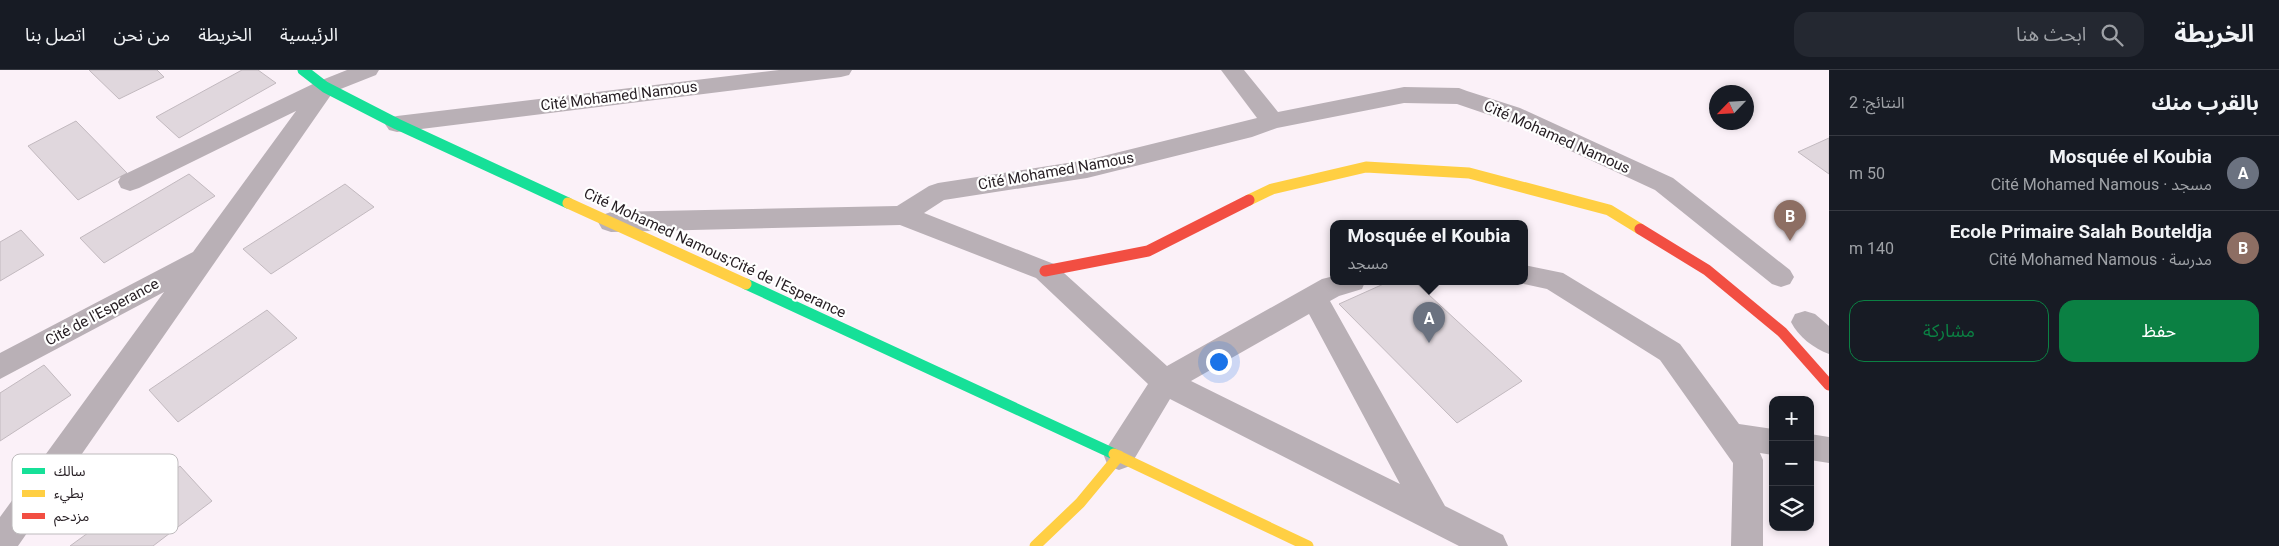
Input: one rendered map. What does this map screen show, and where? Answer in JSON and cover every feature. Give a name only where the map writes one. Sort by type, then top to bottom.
[{"type":"street","name":"Cité Mohamed Namous;Cité de l'Esperance","points":[[303,70],[325,87],[397,124],[1119,456]]},
{"type":"street","points":[[130,182],[325,87],[368,70]]},
{"type":"street","name":"Cité Mohamed Namous","points":[[397,124],[841,70]]},
{"type":"street","points":[[1232,70],[1272,121]]},
{"type":"street","points":[[64,454],[325,87]]},
{"type":"street","name":"Cité Mohamed Namous","points":[[902,216],[938,192],[1087,169],[1252,128],[1272,121],[1404,95],[1459,96],[1512,114],[1664,184],[1781,277]]},
{"type":"street","points":[[1045,270],[1148,251],[1272,189],[1366,167],[1469,173],[1609,210],[1707,270],[1782,332],[1829,385]]},
{"type":"street","points":[[611,222],[902,216],[1045,270],[1165,382],[1492,546]]},
{"type":"street","name":"Cité de l'Esperance","points":[[0,367],[203,258]]},
{"type":"street","points":[[1528,276],[1553,280],[1670,352],[1748,460],[1747,546]]},
{"type":"street","points":[[1035,546],[1080,503],[1119,456],[1165,382],[1332,287],[1340,285]]},
{"type":"street","points":[[1314,298],[1433,516]]},
{"type":"street","points":[[1805,322],[1829,342]]},
{"type":"street","points":[[1731,436],[1769,441]]},
{"type":"street","points":[[1814,448],[1829,450]]},
{"type":"street","points":[[1119,456],[1308,546]]},
{"type":"street","points":[[0,544],[12,527]]},
{"type":"building","points":[[89,70],[157,70],[164,77],[119,99]]},
{"type":"building","points":[[242,70],[258,70],[276,83],[179,138],[156,117]]},
{"type":"building","points":[[76,121],[127,173],[78,200],[28,146]]},
{"type":"building","points":[[1829,138],[1829,174],[1798,152]]},
{"type":"building","points":[[189,174],[215,196],[104,263],[80,238]]},
{"type":"building","points":[[345,184],[374,207],[271,274],[243,249]]},
{"type":"building","points":[[21,230],[44,255],[0,281],[0,242]]},
{"type":"building","points":[[1381,285],[1418,285],[1522,381],[1457,423],[1339,304]]},
{"type":"building","points":[[267,310],[297,338],[178,422],[149,390]]},
{"type":"building","points":[[44,365],[71,395],[0,441],[0,393]]},
{"type":"building","points":[[180,466],[212,501],[178,527],[178,467]]},
{"type":"building","points":[[86,534],[169,534],[153,546],[70,546]]},
{"type":"traffic: fast","points":[[303,70],[325,87],[397,124],[568,203]]},
{"type":"traffic: fast","points":[[746,284],[1114,454]]},
{"type":"traffic: slow","points":[[1249,200],[1272,189],[1366,167],[1469,173],[1609,210],[1640,229]]},
{"type":"traffic: slow","points":[[568,203],[746,284]]},
{"type":"traffic: slow","points":[[1114,454],[1308,546]]},
{"type":"traffic: slow","points":[[1035,546],[1080,503],[1119,456]]},
{"type":"traffic: jam","points":[[1045,271],[1148,251],[1249,200]]},
{"type":"traffic: jam","points":[[1640,229],[1707,270],[1782,332],[1829,385]]},
{"type":"place","name":"Ecole Primaire Salah Bouteldja","points":[[1790,241]]},
{"type":"place","name":"Mosquée el Koubia","points":[[1429,343]]}]
